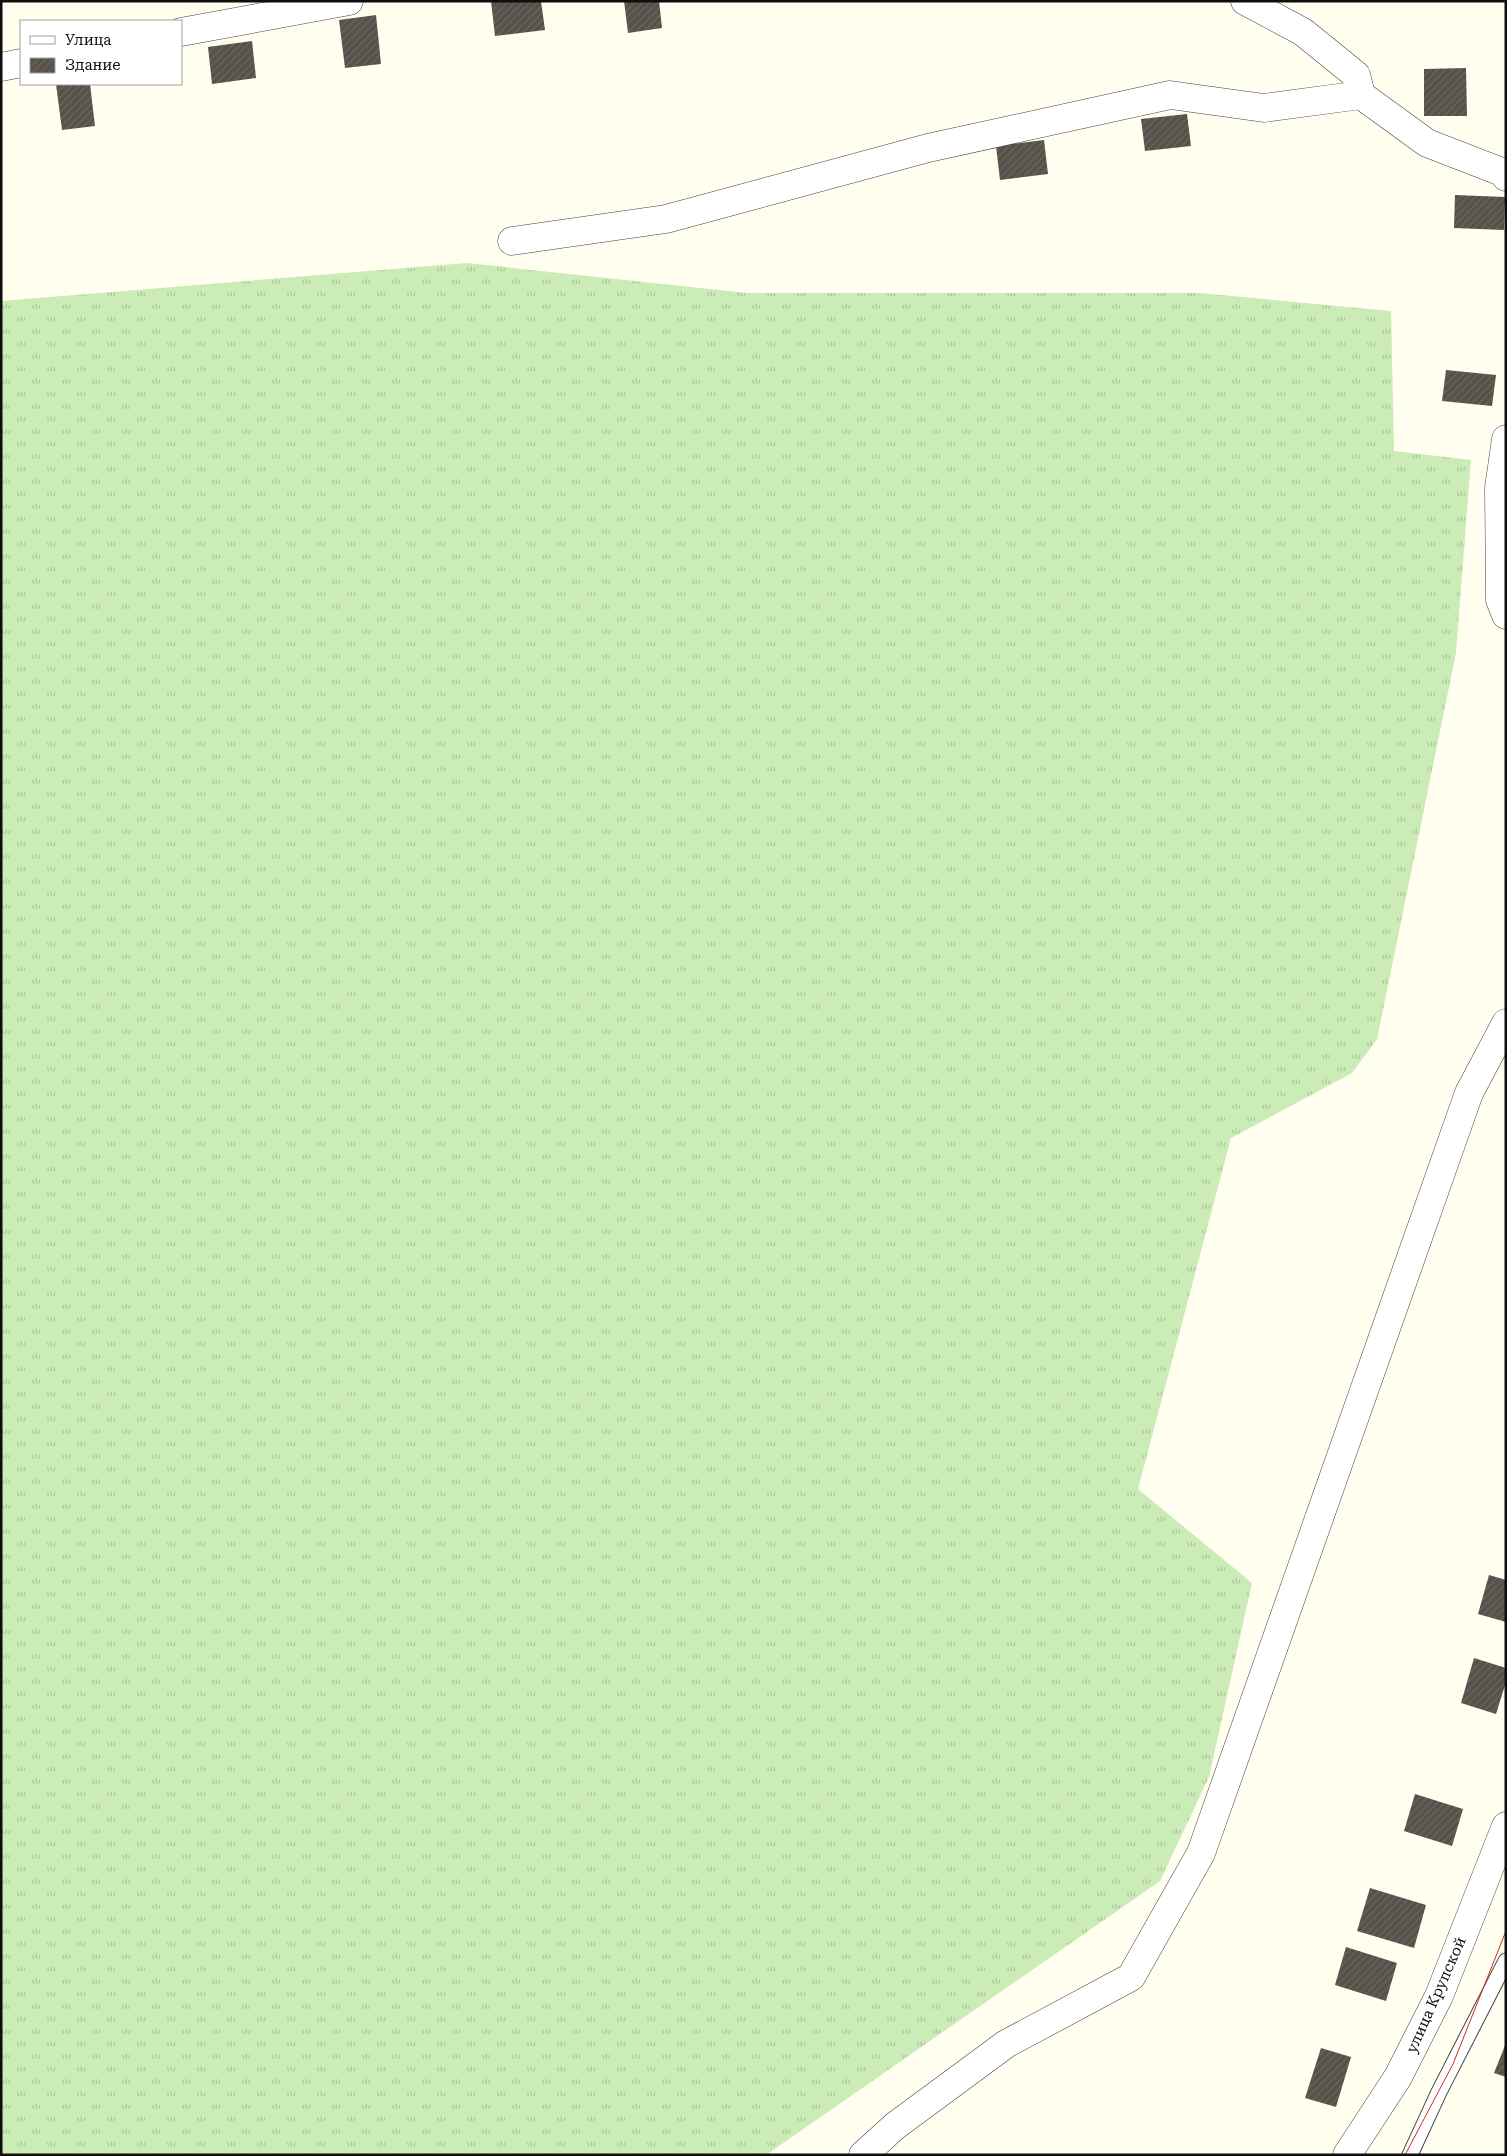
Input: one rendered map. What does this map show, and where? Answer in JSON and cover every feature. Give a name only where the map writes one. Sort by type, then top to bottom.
[{"type":"street","points":[[182,32],[349,1]]},
{"type":"street","points":[[1244,1],[1303,32],[1356,75],[1361,95],[1427,143],[1502,172],[1506,177]]},
{"type":"street","points":[[1,67],[20,63]]},
{"type":"street","points":[[512,241],[666,219],[928,148],[1170,95],[1264,108],[1361,95]]},
{"type":"street","points":[[1506,439],[1499,488],[1500,600],[1506,615]]},
{"type":"street","points":[[863,2155],[895,2126],[1006,2044],[1131,1977],[1196,1861],[1469,1093],[1506,1023]]},
{"type":"street","name":"улица Крупской","points":[[1347,2155],[1398,2077],[1439,1996],[1506,1826]]},
{"type":"lane","points":[[1410,2155],[1438,2092],[1506,1961]]},
{"type":"green space","points":[[467,263],[747,293],[1199,293],[1391,311],[1394,451],[1471,460],[1456,653],[1377,1039],[1352,1073],[1231,1138],[1138,1489],[1252,1583],[1209,1777],[1160,1881],[766,2155],[1,2155],[1,301]]},
{"type":"building","points":[[491,1],[541,1],[545,30],[495,36]]},
{"type":"building","points":[[624,1],[659,1],[662,28],[628,33]]},
{"type":"building","points":[[376,15],[381,64],[345,68],[339,20]]},
{"type":"building","points":[[252,41],[256,78],[212,84],[208,47]]},
{"type":"building","points":[[1466,68],[1467,116],[1424,116],[1424,69]]},
{"type":"building","points":[[56,85],[90,85],[95,126],[62,130]]},
{"type":"building","points":[[1187,114],[1191,146],[1145,151],[1141,119]]},
{"type":"building","points":[[1044,140],[1048,174],[1000,180],[996,146]]},
{"type":"building","points":[[1455,195],[1505,197],[1504,230],[1454,228]]},
{"type":"building","points":[[1446,370],[1496,375],[1492,406],[1442,401]]},
{"type":"building","points":[[1489,1575],[1506,1580],[1506,1622],[1478,1614]]},
{"type":"building","points":[[1474,1658],[1506,1668],[1506,1682],[1496,1714],[1461,1703]]},
{"type":"building","points":[[1415,1794],[1463,1809],[1452,1846],[1404,1831]]},
{"type":"building","points":[[1370,1888],[1426,1905],[1414,1948],[1357,1931]]},
{"type":"building","points":[[1346,1947],[1397,1963],[1386,2001],[1335,1985]]},
{"type":"building","points":[[1506,2043],[1506,2077],[1494,2073]]},
{"type":"building","points":[[1321,2048],[1351,2057],[1336,2107],[1305,2098]]},
{"type":"tram line","points":[[1405,2155],[1453,2064],[1506,1931]]}]
